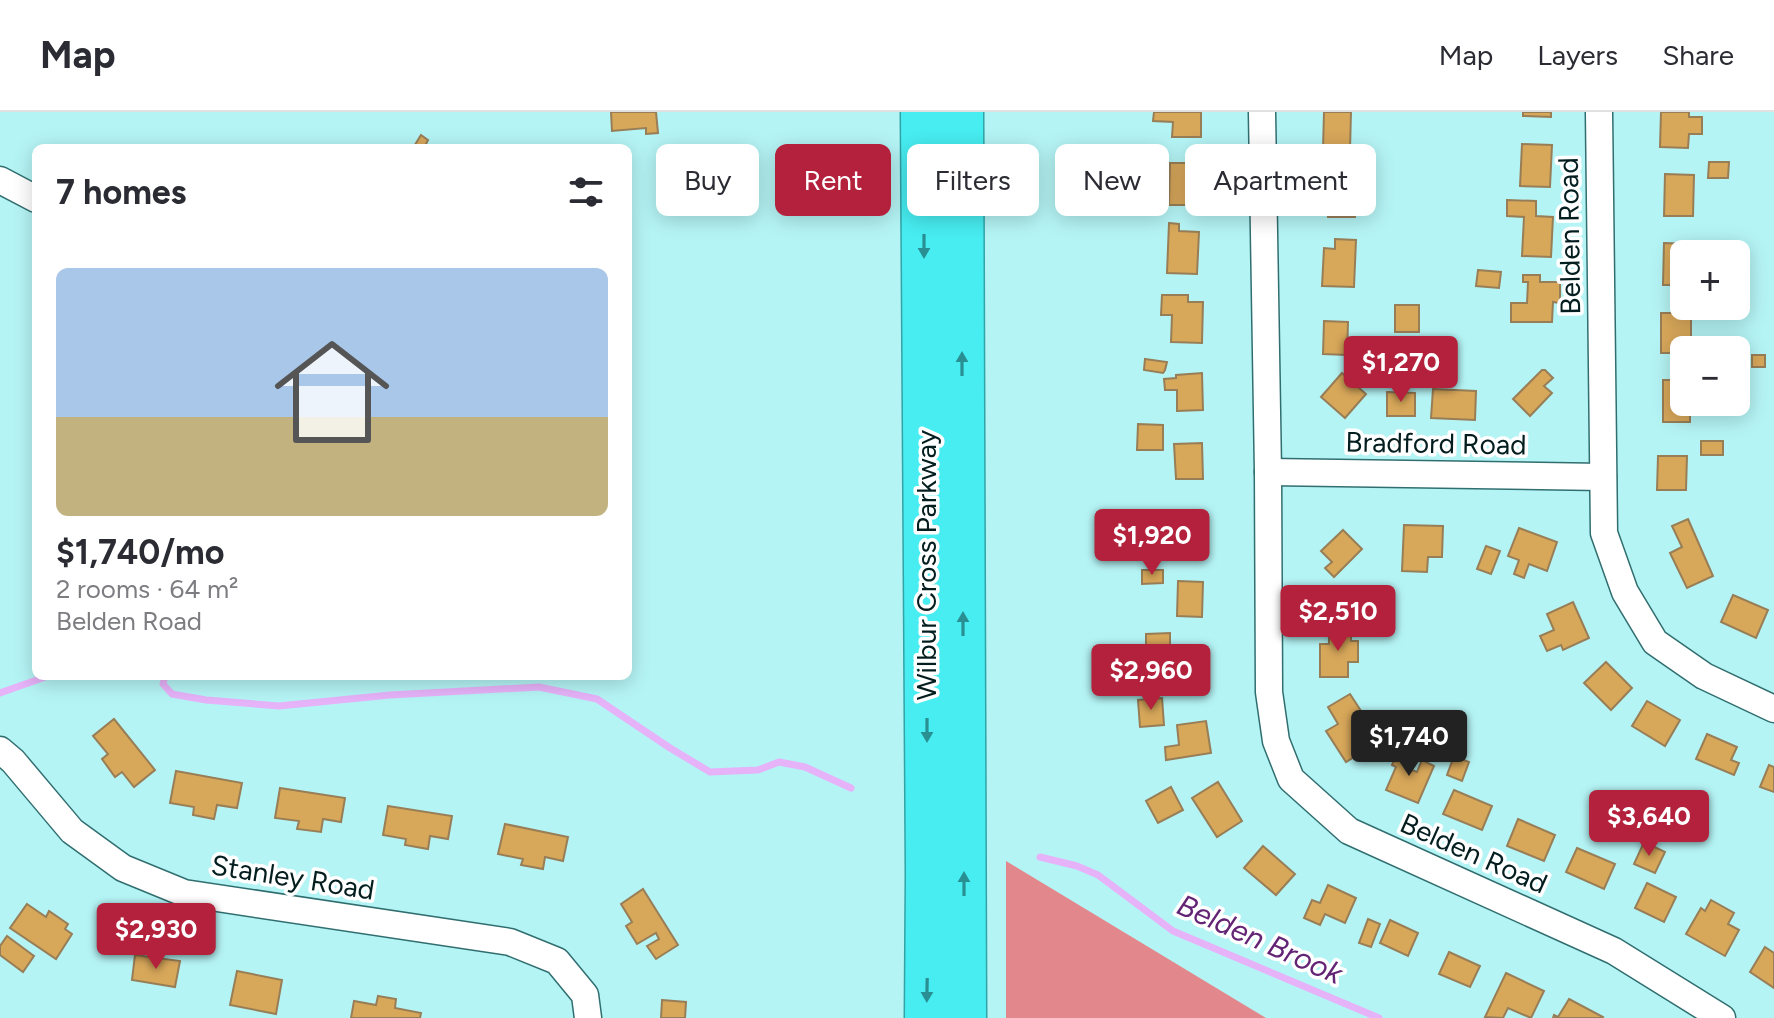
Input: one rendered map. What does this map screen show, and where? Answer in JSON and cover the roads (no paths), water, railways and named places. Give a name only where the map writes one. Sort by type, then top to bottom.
[{"type":"highway","name":"Wilbur Cross Parkway","points":[[923,112],[927,1018]]},
{"type":"highway","name":"Wilbur Cross Parkway","points":[[961,112],[964,1018]]},
{"type":"street","name":"Belden Road","points":[[1262,112],[1269,692],[1276,741],[1291,779],[1349,831],[1614,951],[1722,1018]]},
{"type":"street","name":"Belden Road","points":[[1599,112],[1604,533],[1625,592],[1655,642],[1704,676],[1774,709]]},
{"type":"street","points":[[0,180],[32,197]]},
{"type":"street","name":"Bradford Road","points":[[1268,472],[1603,477]]},
{"type":"street","name":"Stanley Road","points":[[0,750],[13,761],[72,831],[123,868],[184,893],[510,942],[557,961],[585,995],[588,1018]]},
{"type":"waterway","name":"Belden Brook","points":[[0,693],[37,680]]},
{"type":"waterway","name":"Belden Brook","points":[[164,680],[163,684],[172,694],[279,706],[390,695],[539,687],[597,699],[710,772],[758,770],[779,762],[805,767],[851,788]]},
{"type":"waterway","name":"Belden Brook","points":[[1040,857],[1098,875],[1173,931],[1379,1018]]}]
